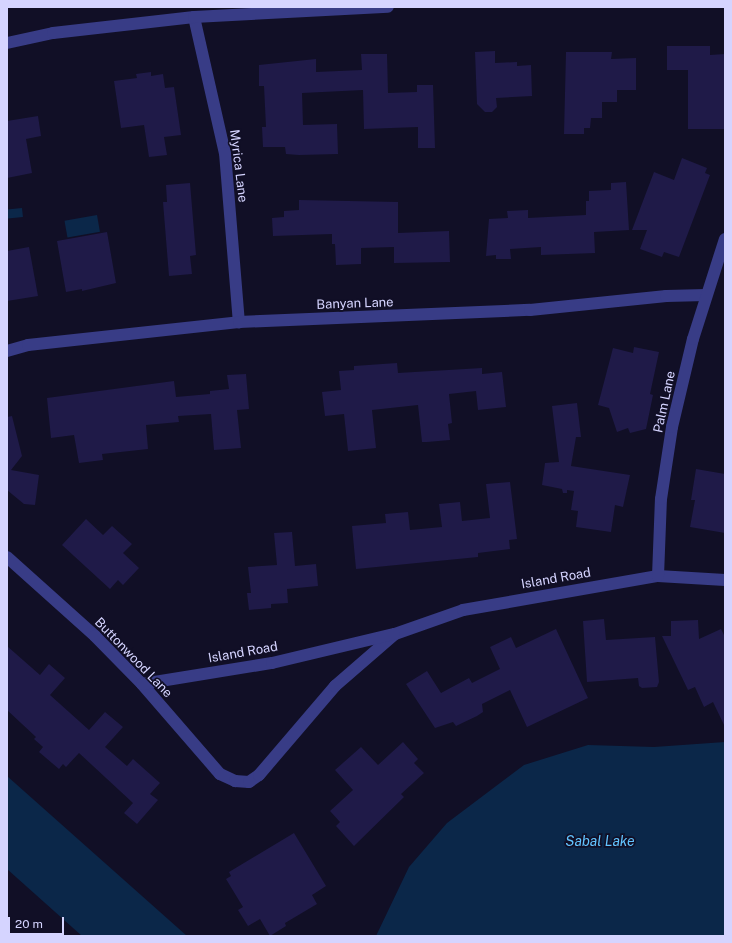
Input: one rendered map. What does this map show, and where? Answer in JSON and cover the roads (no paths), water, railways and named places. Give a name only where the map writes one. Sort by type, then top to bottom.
[{"type":"street","points":[[7,42],[53,33],[194,17],[388,7]]},
{"type":"street","name":"Myrica Lane","points":[[194,17],[225,153],[239,322]]},
{"type":"street","name":"Palm Lane","points":[[658,576],[661,498],[672,427],[706,295],[725,239]]},
{"type":"street","name":"Banyan Lane","points":[[7,351],[28,344],[239,322],[530,310],[666,296],[706,295]]},
{"type":"street","name":"Buttonwood Lane","points":[[7,557],[95,636],[142,684],[220,774],[235,781]]},
{"type":"street","name":"Island Road","points":[[142,684],[272,663],[395,634],[463,610],[658,576],[725,580]]},
{"type":"street","name":"Island Road","points":[[235,781],[249,782],[259,775],[335,686],[395,634]]},
{"type":"water","points":[[22,208],[23,217],[8,219],[7,210]]},
{"type":"water","points":[[97,215],[100,232],[67,237],[65,221]]},
{"type":"water","name":"Sabal Lake","points":[[725,742],[725,936],[376,936],[409,867],[447,823],[524,765],[588,745],[654,747]]},
{"type":"water","points":[[7,776],[187,936],[82,936],[7,869]]}]
